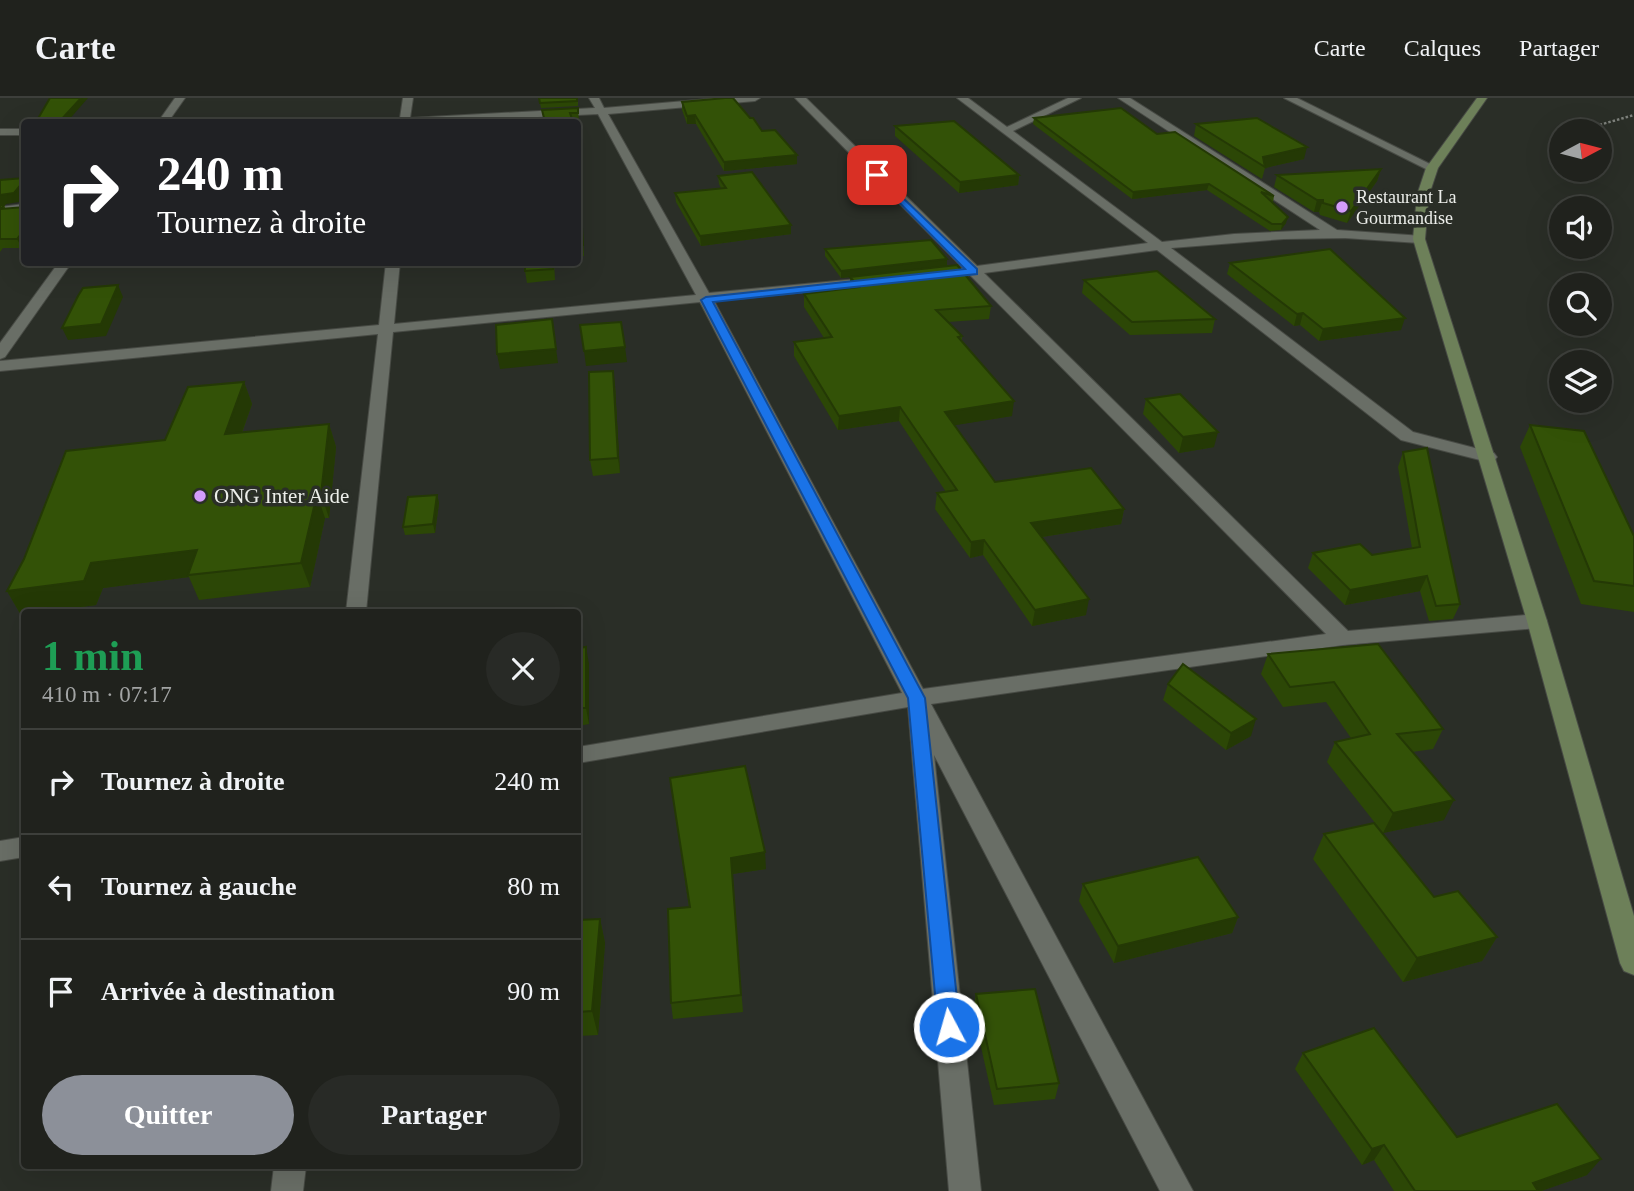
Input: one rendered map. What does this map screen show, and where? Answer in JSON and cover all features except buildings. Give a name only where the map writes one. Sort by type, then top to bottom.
[{"type":"main road","points":[[1482,98],[1432,168],[1423,195],[1419,240],[1537,621],[1634,963]]},
{"type":"street","points":[[165,119],[180,98]]},
{"type":"street","points":[[404,119],[408,98]]},
{"type":"street","points":[[436,119],[598,104],[755,98]]},
{"type":"street","points":[[800,98],[1343,638]]},
{"type":"street","points":[[962,98],[1407,436],[1488,457]]},
{"type":"street","points":[[1006,131],[1076,98]]},
{"type":"street","points":[[1124,98],[1334,234]]},
{"type":"street","points":[[1289,98],[1432,168]]},
{"type":"street","points":[[598,104],[706,300],[1177,1191]]},
{"type":"street","points":[[0,132],[21,132]]},
{"type":"street","points":[[920,277],[1244,238],[1334,234],[1419,240]]},
{"type":"street","points":[[0,354],[63,266]]},
{"type":"street","points":[[356,609],[393,266]]},
{"type":"street","points":[[0,366],[387,331],[893,280]]},
{"type":"street","points":[[581,754],[917,698],[1343,638],[1537,621]]},
{"type":"street","points":[[917,698],[965,1191]]},
{"type":"street","points":[[0,851],[21,848]]},
{"type":"street","points":[[287,1191],[290,1169]]},
{"type":"lane","points":[[0,211],[21,208]]},
{"type":"path","points":[[1612,121],[1634,115]]},
{"type":"place","name":"Restaurant La Gourmandise","points":[[1342,207]]},
{"type":"place","name":"ONG Inter Aide","points":[[200,496]]},
{"type":"route","points":[[877,175],[973,271],[706,300],[917,698],[949,1027]]}]
